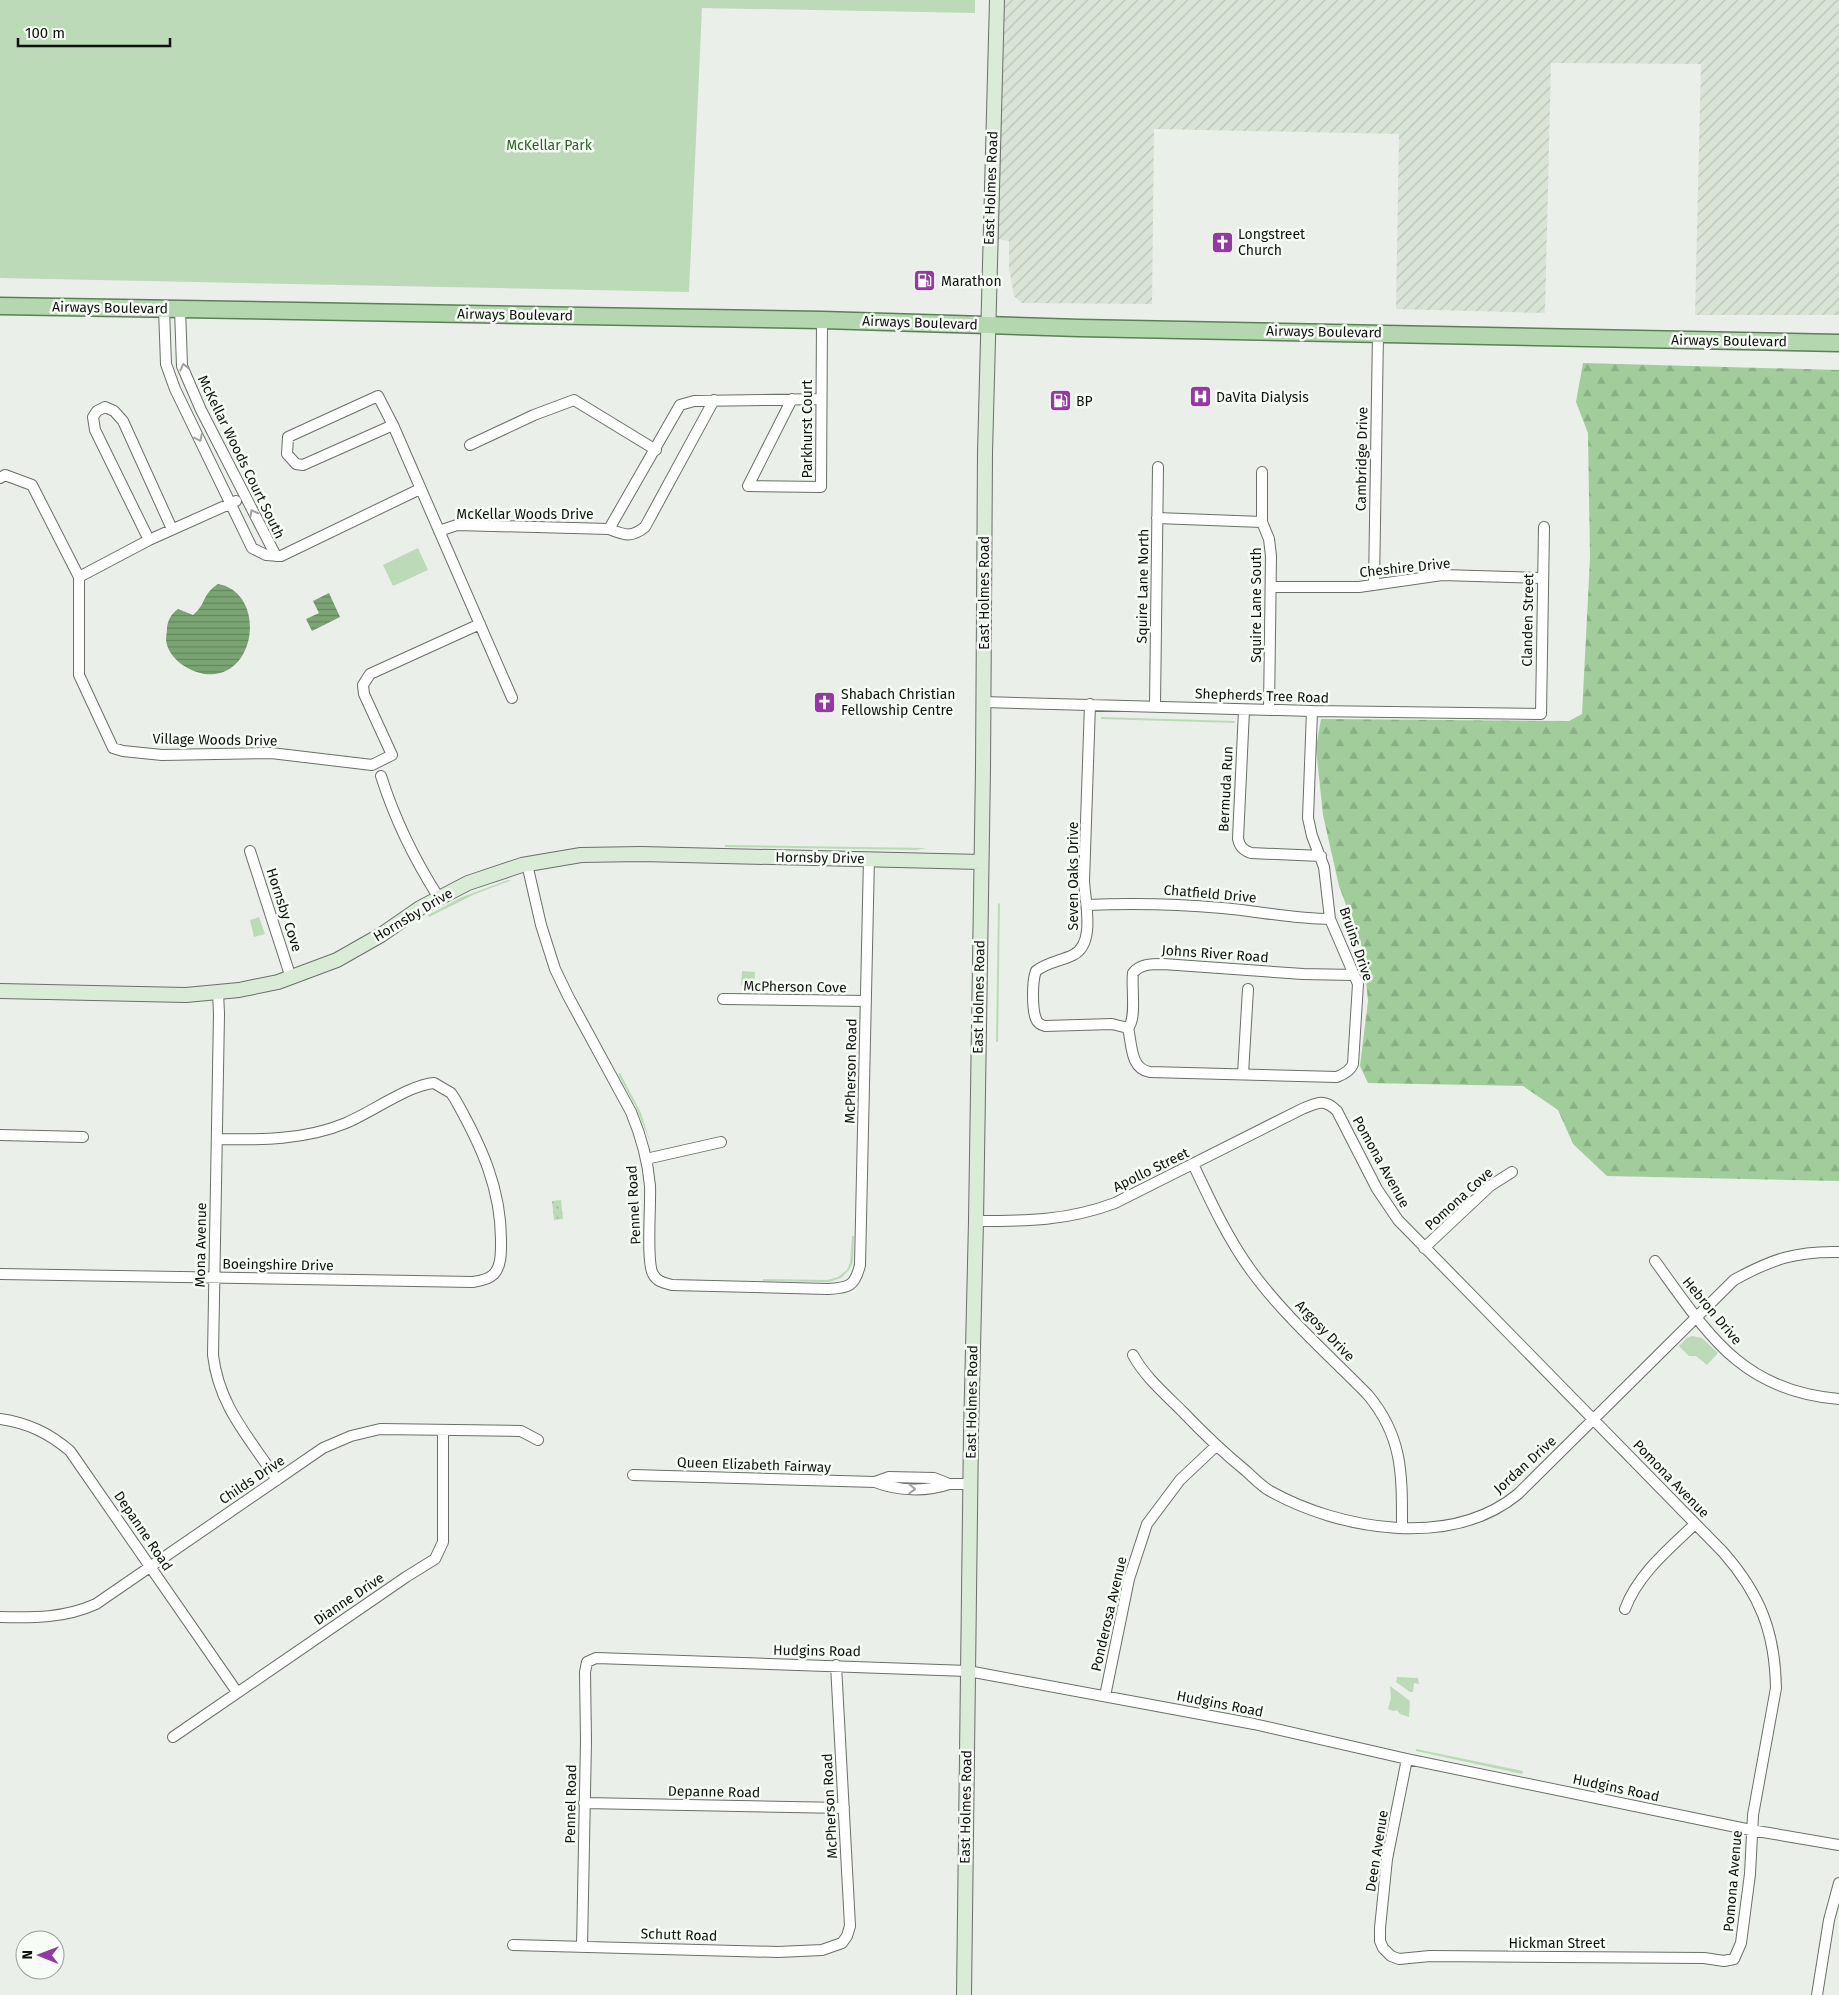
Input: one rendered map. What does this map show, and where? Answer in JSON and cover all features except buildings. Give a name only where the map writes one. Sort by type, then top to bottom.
[{"type":"main road","name":"East Holmes Road","points":[[964,1995],[987,325],[997,0]]},
{"type":"main road","name":"Airways Boulevard","points":[[0,306],[822,320],[1839,343]]},
{"type":"main road","name":"Hornsby Drive","points":[[0,991],[186,994],[259,986],[291,978],[337,960],[382,935],[420,908],[475,880],[527,864],[581,855],[869,858],[981,862]]},
{"type":"street","points":[[164,309],[166,364],[174,388],[252,548],[259,553],[282,556],[420,489]]},
{"type":"street","name":"McKellar Woods Court South","points":[[180,309],[182,366],[201,410],[244,497],[276,556]]},
{"type":"street","name":"Parkhurst Court","points":[[792,399],[748,486],[821,487],[822,320]]},
{"type":"street","name":"Cambridge Drive","points":[[1374,585],[1378,333]]},
{"type":"street","name":"McKellar Woods Drive","points":[[393,425],[303,465],[296,464],[287,454],[288,437],[378,396],[393,425],[439,531],[457,525],[609,529],[656,450],[680,405],[694,401],[714,400],[821,399]]},
{"type":"street","points":[[470,445],[534,415],[574,400],[656,450]]},
{"type":"street","points":[[609,529],[624,534],[636,534],[645,527],[714,400]]},
{"type":"street","points":[[149,540],[95,430],[92,417],[97,411],[105,407],[114,411],[123,422],[172,529]]},
{"type":"street","name":"Squire Lane North","points":[[1155,706],[1158,467]]},
{"type":"street","name":"Squire Lane South","points":[[1262,472],[1262,522],[1266,529],[1270,547],[1268,710]]},
{"type":"street","points":[[2,473],[32,485],[80,577],[149,540],[230,501],[244,497]]},
{"type":"street","points":[[1157,518],[1262,522]]},
{"type":"street","name":"Clanden Street","points":[[1541,714],[1544,528]]},
{"type":"street","points":[[439,531],[512,698]]},
{"type":"street","name":"Cheshire Drive","points":[[1271,587],[1345,588],[1442,575],[1542,578]]},
{"type":"street","name":"Village Woods Drive","points":[[80,577],[80,675],[113,748],[123,751],[162,754],[272,753],[372,765],[392,755],[364,694],[363,685],[370,674],[480,624]]},
{"type":"street","name":"Shepherds Tree Road","points":[[983,702],[1244,710],[1541,714]]},
{"type":"street","name":"Seven Oaks Drive","points":[[1090,704],[1084,881],[1087,905],[1086,936],[1081,949],[1074,955],[1044,965],[1036,971],[1033,984],[1036,1018],[1041,1025],[1045,1026],[1112,1024],[1128,1028]]},
{"type":"street","name":"Bermuda Run","points":[[1244,710],[1239,844],[1244,850],[1251,853],[1321,856]]},
{"type":"street","name":"Bruins Drive","points":[[1312,711],[1308,818],[1312,836],[1321,856],[1326,878],[1330,919],[1358,984],[1358,1006],[1351,1069]]},
{"type":"street","points":[[380,776],[392,811],[408,846],[439,898]]},
{"type":"street","name":"Hornsby Cove","points":[[250,851],[291,978]]},
{"type":"street","name":"McPherson Road","points":[[854,1282],[860,1265],[869,858]]},
{"type":"street","name":"Pennel Road","points":[[527,864],[541,925],[555,969],[631,1112],[646,1159],[650,1185],[650,1261],[653,1274],[659,1281],[672,1285],[706,1287],[828,1289],[846,1287],[854,1282]]},
{"type":"street","name":"Chatfield Drive","points":[[1087,905],[1152,903],[1330,919]]},
{"type":"street","name":"Johns River Road","points":[[1351,1069],[1344,1075],[1337,1077],[1143,1071],[1136,1064],[1128,1028],[1131,1025],[1132,1017],[1133,974],[1143,965],[1162,964],[1303,974],[1354,974]]},
{"type":"street","points":[[1243,1074],[1248,989]]},
{"type":"street","name":"Mona Avenue","points":[[218,992],[213,1355],[220,1391],[238,1425],[277,1480]]},
{"type":"street","name":"McPherson Cove","points":[[723,999],[866,1001]]},
{"type":"street","name":"Boeingshire Drive","points":[[0,1274],[473,1282],[494,1274],[501,1256],[500,1223],[496,1191],[476,1139],[451,1093],[434,1083],[421,1085],[346,1123],[300,1136],[289,1138],[217,1139]]},
{"type":"street","name":"Apollo Street","points":[[976,1221],[1048,1220],[1092,1211],[1115,1203],[1302,1109],[1319,1102],[1327,1103]]},
{"type":"street","name":"Pomona Avenue","points":[[1327,1103],[1337,1111],[1383,1199],[1398,1220],[1729,1560],[1746,1582],[1762,1609],[1773,1646],[1776,1688],[1751,1830],[1748,1893],[1741,1943],[1734,1959]]},
{"type":"street","points":[[0,1135],[83,1137]]},
{"type":"street","points":[[646,1159],[720,1142]]},
{"type":"street","name":"Argosy Drive","points":[[1193,1164],[1229,1236],[1251,1270],[1270,1294],[1368,1395],[1382,1413],[1395,1442],[1401,1466],[1402,1527]]},
{"type":"street","name":"Pomona Cove","points":[[1424,1248],[1490,1186],[1512,1172]]},
{"type":"street","name":"Jordan Drive","points":[[1133,1354],[1143,1370],[1216,1446],[1269,1490],[1326,1516],[1359,1524],[1402,1527],[1449,1526],[1473,1520],[1518,1494],[1734,1280],[1754,1269],[1800,1253],[1839,1252]]},
{"type":"street","name":"Hebron Drive","points":[[1655,1262],[1696,1318],[1732,1356],[1759,1376],[1798,1393],[1839,1399]]},
{"type":"street","name":"Depanne Road","points":[[0,1419],[24,1423],[39,1429],[53,1437],[70,1451],[237,1692]]},
{"type":"street","name":"Childs Drive","points":[[0,1617],[44,1618],[77,1611],[96,1604],[327,1446],[351,1436],[380,1429],[521,1431],[538,1440]]},
{"type":"street","name":"Dianne Drive","points":[[173,1737],[412,1572],[435,1559],[443,1542],[443,1430]]},
{"type":"street","name":"Ponderosa Avenue","points":[[1105,1696],[1129,1580],[1147,1524],[1180,1480],[1216,1446]]},
{"type":"street","name":"Queen Elizabeth Fairway","points":[[633,1475],[875,1482],[889,1477],[898,1477],[934,1478],[949,1484],[970,1484]]},
{"type":"street","points":[[1625,1609],[1636,1587],[1649,1570],[1695,1524]]},
{"type":"street","name":"Hudgins Road","points":[[588,1662],[596,1658],[609,1658],[968,1670],[1254,1724],[1407,1759],[1751,1830],[1839,1845]]},
{"type":"street","name":"Pennel Road","points":[[582,1946],[585,1672],[588,1662]]},
{"type":"street","name":"McPherson Road","points":[[836,1665],[850,1926],[847,1936],[842,1943]]},
{"type":"street","name":"Deen Avenue","points":[[1383,1948],[1379,1934],[1384,1883],[1407,1759]]},
{"type":"street","name":"Depanne Road","points":[[584,1803],[844,1808]]},
{"type":"street","points":[[1817,1995],[1834,1921],[1839,1883]]},
{"type":"street","name":"Schutt Road","points":[[513,1945],[778,1952],[822,1950],[842,1943]]},
{"type":"street","name":"Hickman Street","points":[[1383,1948],[1390,1956],[1399,1959],[1439,1956],[1704,1958],[1724,1961],[1734,1959]]},
{"type":"shaded area","points":[[1004,0],[1839,0],[1839,315],[1695,315],[1701,64],[1551,63],[1545,313],[1396,309],[1399,134],[1154,129],[1152,304],[1022,303],[1014,296],[1009,268],[1009,241],[997,239]]},
{"type":"shaded area","points":[[218,584],[233,590],[243,601],[249,615],[250,630],[247,645],[240,659],[229,669],[215,674],[200,673],[184,666],[172,655],[166,640],[168,622],[178,609],[193,615],[209,592]]},
{"type":"shaded area","points":[[329,593],[340,617],[312,631],[306,619],[319,613],[313,601]]},
{"type":"green space","name":"McKellar Park","points":[[0,0],[975,0],[975,13],[702,8],[689,292],[0,278]]},
{"type":"green space","points":[[1583,363],[1839,370],[1839,1181],[1607,1176],[1573,1144],[1558,1110],[1523,1086],[1368,1083],[1360,1066],[1368,1001],[1363,950],[1339,886],[1323,815],[1316,748],[1321,719],[1569,721],[1582,714],[1590,559],[1588,433],[1576,402]]},
{"type":"green space","points":[[418,548],[428,570],[393,586],[383,565]]},
{"type":"green space","points":[[1101,717],[1234,721],[1235,723],[1101,719]]},
{"type":"green space","points":[[725,845],[927,848],[917,850],[725,847]]},
{"type":"green space","points":[[512,880],[475,894],[429,917],[428,915],[462,897]]},
{"type":"green space","points":[[998,903],[1000,904],[998,1042],[996,1042]]},
{"type":"green space","points":[[259,917],[265,934],[254,937],[250,920]]},
{"type":"green space","points":[[742,971],[755,972],[754,988],[741,985]]},
{"type":"green space","points":[[620,1073],[641,1113],[651,1144],[636,1107],[618,1074]]},
{"type":"green space","points":[[561,1200],[563,1219],[554,1220],[552,1201]]},
{"type":"green space","points":[[852,1236],[854,1236],[853,1262],[849,1270],[841,1278],[829,1282],[763,1281],[763,1279],[827,1280],[838,1277],[847,1270],[850,1263]]},
{"type":"green space","points":[[1692,1336],[1702,1338],[1718,1353],[1707,1365],[1696,1356],[1689,1356],[1679,1346]]},
{"type":"green space","points":[[1397,1677],[1418,1678],[1419,1684],[1414,1683],[1413,1692],[1410,1692],[1396,1682]]},
{"type":"green space","points":[[1390,1686],[1410,1701],[1409,1717],[1400,1714],[1397,1710],[1388,1709],[1391,1698]]},
{"type":"green space","points":[[1416,1749],[1523,1771],[1522,1774],[1416,1751]]},
{"type":"place","name":"Longstreet Church","points":[[1222,242]]},
{"type":"place","name":"Marathon","points":[[925,281]]},
{"type":"place","name":"DaVita Dialysis","points":[[1200,397]]},
{"type":"place","name":"BP","points":[[1060,401]]},
{"type":"place","name":"Shabach Christian Fellowship Centre","points":[[825,702]]}]
